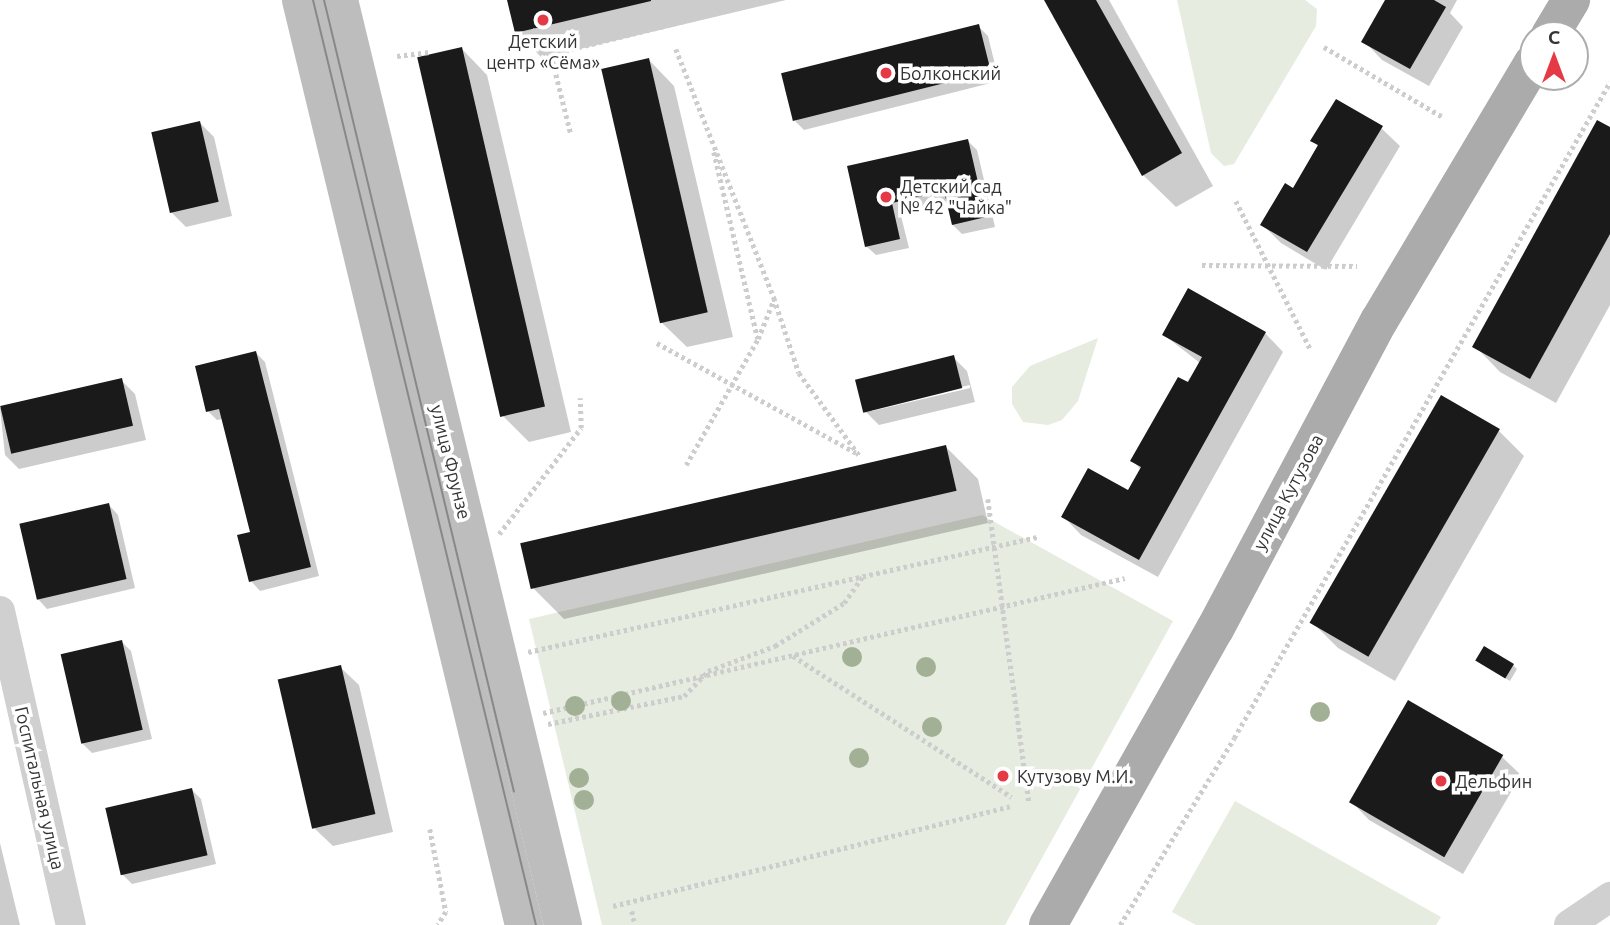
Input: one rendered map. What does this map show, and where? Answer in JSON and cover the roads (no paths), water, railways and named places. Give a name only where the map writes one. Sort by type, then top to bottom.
[{"type":"main road","name":"улица Фрунзе","points":[[301,0],[524,925]]},
{"type":"main road","name":"улица Фрунзе","points":[[340,0],[563,925]]},
{"type":"main road","points":[[1558,21],[1571,0]]},
{"type":"main road","name":"улица Кутузова","points":[[1048,925],[1215,629],[1379,321],[1519,86]]},
{"type":"street","name":"Госпитальная улица","points":[[0,611],[71,925]]},
{"type":"street","points":[[1569,925],[1610,897]]},
{"type":"tram line","points":[[313,0],[536,925]]},
{"type":"tram line","points":[[324,0],[514,792]]},
{"type":"place","name":"Детский центр «Сёма»","points":[[543,20]]},
{"type":"place","name":"Болконский","points":[[886,73]]},
{"type":"place","name":"Детский сад № 42 \"Чайка\"","points":[[886,197]]},
{"type":"place","name":"Кутузову М.И.","points":[[1003,776]]},
{"type":"place","name":"Дельфин","points":[[1441,781]]}]
